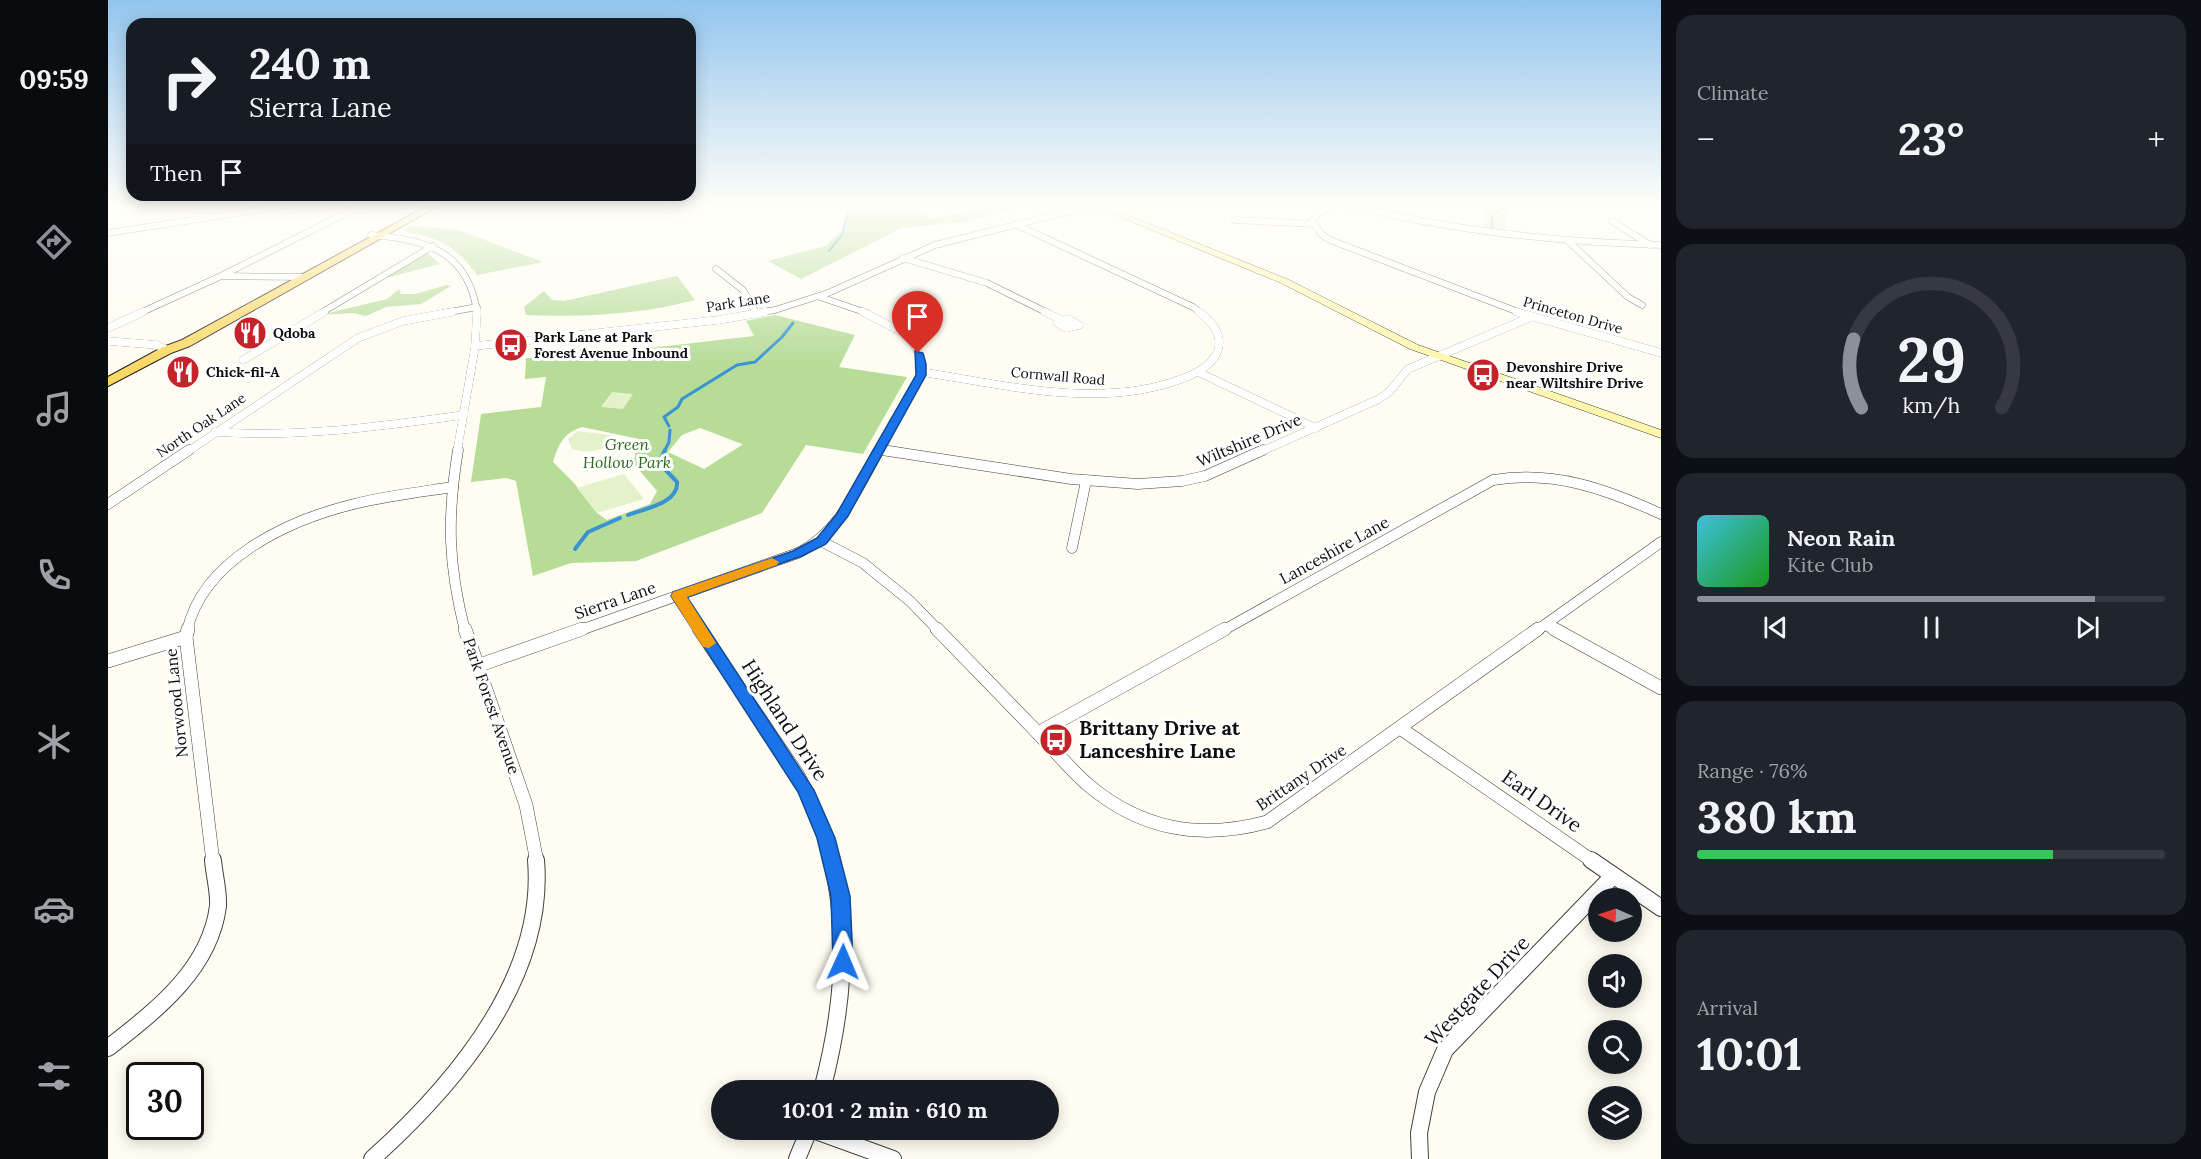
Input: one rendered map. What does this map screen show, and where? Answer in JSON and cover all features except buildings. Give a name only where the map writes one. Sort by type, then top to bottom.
[{"type":"main road","points":[[108,382],[167,350],[186,343],[332,259]]},
{"type":"street","points":[[108,328],[255,259]]},
{"type":"street","points":[[243,360],[411,259]]},
{"type":"street","name":"Park Forest Avenue","points":[[372,1159],[398,1137],[434,1098],[491,1021],[517,969],[533,919],[538,885],[538,854],[529,810],[464,628],[451,563],[450,529],[453,487],[478,331],[477,307],[470,285],[460,270],[448,259]]},
{"type":"street","name":"Park Lane","points":[[475,346],[756,314],[820,297],[901,259]]},
{"type":"street","points":[[907,259],[987,283],[1062,320]]},
{"type":"street","name":"Cornwall Road","points":[[922,372],[1056,390],[1103,392],[1161,386],[1198,372],[1213,359],[1219,347],[1215,329],[1203,314],[1178,298],[1092,259]]},
{"type":"street","points":[[1230,259],[1270,275],[1381,332],[1440,356],[1661,434]]},
{"type":"street","name":"Princeton Drive","points":[[1380,259],[1532,317],[1661,353]]},
{"type":"street","points":[[1587,259],[1628,297],[1642,304]]},
{"type":"street","points":[[716,269],[742,290],[756,314]]},
{"type":"street","points":[[221,276],[298,278]]},
{"type":"street","points":[[820,297],[871,315],[900,330],[918,353],[922,372]]},
{"type":"street","name":"North Oak Lane","points":[[108,504],[358,338],[403,321],[477,307]]},
{"type":"street","name":"Wiltshire Drive","points":[[880,450],[1086,481],[1147,486],[1187,481],[1205,476],[1379,399],[1389,392],[1408,369],[1532,317]]},
{"type":"street","points":[[108,343],[167,350]]},
{"type":"street","name":"Sierra Lane","points":[[477,666],[798,554],[821,541],[842,516],[922,372]]},
{"type":"street","points":[[1198,372],[1316,428]]},
{"type":"street","points":[[215,432],[265,436],[305,434],[464,415]]},
{"type":"street","name":"Lanceshire Lane","points":[[1038,733],[1493,480],[1525,476],[1568,480],[1622,496],[1661,514]]},
{"type":"street","points":[[1072,548],[1086,481]]},
{"type":"street","name":"Norwood Lane","points":[[108,1048],[154,1012],[179,988],[203,955],[215,924],[218,904],[186,637],[191,611],[203,591],[228,567],[267,539],[303,521],[352,504],[453,487]]},
{"type":"street","name":"Brittany Drive","points":[[821,541],[863,563],[910,601],[1087,784],[1107,799],[1131,813],[1176,830],[1223,832],[1246,829],[1267,822],[1661,542]]},
{"type":"street","name":"Highland Drive","points":[[678,596],[806,790],[826,838],[841,896],[844,938],[838,1018],[824,1080]]},
{"type":"street","points":[[1546,625],[1661,688]]},
{"type":"street","points":[[108,661],[186,637]]},
{"type":"street","name":"Earl Drive","points":[[1400,728],[1661,908]]},
{"type":"street","name":"Westgate Drive","points":[[1420,1159],[1419,1133],[1427,1092],[1445,1050],[1613,876]]},
{"type":"street","points":[[797,1159],[806,1140]]},
{"type":"street","points":[[839,1140],[893,1159]]},
{"type":"green space","points":[[414,259],[434,259],[440,264],[382,279]]},
{"type":"green space","points":[[464,259],[535,259],[543,262],[477,275]]},
{"type":"green space","points":[[775,259],[840,259],[801,279],[768,261]]},
{"type":"green space","points":[[677,276],[695,300],[632,312],[569,316],[526,315],[524,307],[544,291],[552,300],[564,301]]},
{"type":"green space","points":[[447,285],[451,286],[421,304],[386,307],[366,316],[353,313],[320,315],[387,299],[399,289],[401,294],[415,294]]},
{"type":"green space","name":"Green Hollow Park","points":[[775,315],[855,335],[839,367],[907,377],[863,454],[806,445],[762,513],[636,561],[571,563],[533,576],[516,481],[506,478],[471,482],[481,414],[541,407],[546,377],[525,379],[526,358],[589,355],[754,336],[746,321]],"holes":[[[582,427],[639,439],[633,463],[657,491],[650,504],[607,520],[597,513],[574,483],[553,462],[566,436]],[[700,428],[742,444],[742,445],[704,469],[668,452],[682,435]]]},
{"type":"green space","points":[[612,392],[633,394],[623,409],[601,407]]},
{"type":"green space","points":[[578,431],[610,435],[611,441],[598,450],[572,449],[568,439]]},
{"type":"green space","points":[[624,474],[644,499],[597,513],[577,488]]},
{"type":"waterway","points":[[669,426],[664,417],[678,407],[682,399],[737,365],[755,362],[782,337],[793,323]]},
{"type":"waterway","points":[[665,450],[669,442],[670,430]]},
{"type":"waterway","points":[[628,515],[667,500],[676,489],[677,482],[659,463],[665,450]]},
{"type":"waterway","points":[[575,549],[588,532],[620,518]]},
{"type":"slow traffic","points":[[709,643],[678,596],[772,562]]},
{"type":"place","name":"Qdoba","points":[[250,333]]},
{"type":"place","name":"Park Lane at Park Forest Avenue Inbound","points":[[511,345]]},
{"type":"place","name":"Chick-fil-A","points":[[183,372]]},
{"type":"place","name":"Devonshire Drive near Wiltshire Drive","points":[[1483,375]]},
{"type":"place","name":"Brittany Drive at Lanceshire Lane","points":[[1056,740]]},
{"type":"route","points":[[843,962],[841,896],[826,838],[806,790],[678,596],[798,554],[830,533],[842,516],[921,375],[922,364],[918,353]]}]
